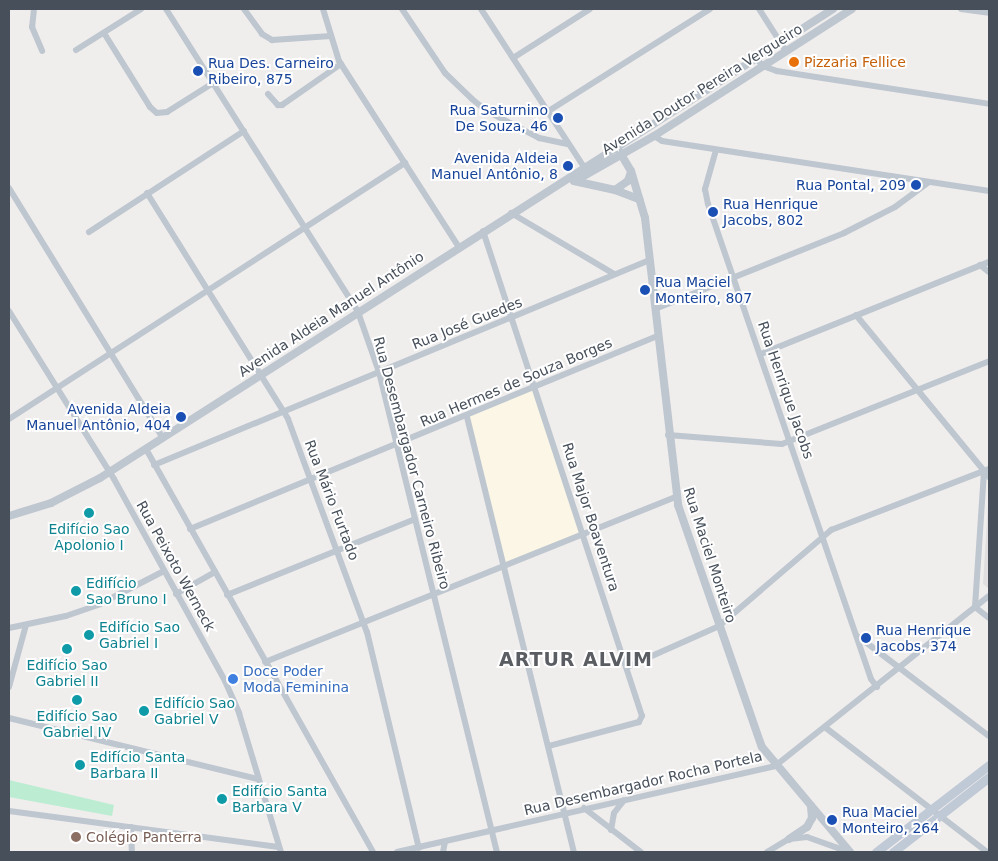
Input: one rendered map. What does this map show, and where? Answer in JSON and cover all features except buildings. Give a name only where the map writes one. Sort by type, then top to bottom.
[{"type":"main road","points":[[876,852],[989,764]]},
{"type":"main road","points":[[893,852],[989,777]]},
{"type":"street","points":[[34,9],[32,28],[42,51]]},
{"type":"street","points":[[76,50],[141,9]]},
{"type":"street","name":"Rua Desembargador Carneiro Ribeiro","points":[[166,9],[307,228],[358,312],[379,372],[497,852]]},
{"type":"street","points":[[244,9],[262,34],[272,40],[331,36]]},
{"type":"street","points":[[322,9],[334,52],[459,247]]},
{"type":"street","points":[[402,9],[445,74],[472,99],[487,111],[539,138],[567,144]]},
{"type":"street","points":[[481,9],[567,144],[591,175],[612,189]]},
{"type":"street","points":[[513,58],[590,9]]},
{"type":"street","points":[[547,112],[710,9]]},
{"type":"street","points":[[759,9],[786,51]]},
{"type":"street","name":"Avenida Doutor Pereira Vergueiro","points":[[584,167],[833,9]]},
{"type":"street","name":"Avenida Doutor Pereira Vergueiro","points":[[591,175],[852,9]]},
{"type":"street","points":[[961,9],[989,13]]},
{"type":"street","points":[[104,33],[150,107],[157,112],[167,112],[214,83]]},
{"type":"street","points":[[756,58],[763,66],[989,104]]},
{"type":"street","points":[[268,94],[278,105],[282,105],[341,64]]},
{"type":"street","points":[[89,232],[244,131]]},
{"type":"street","points":[[654,136],[662,142],[989,191]]},
{"type":"street","name":"Rua Maciel Monteiro","points":[[616,146],[632,171],[650,260],[676,497],[762,747],[775,766],[850,852]]},
{"type":"street","name":"Rua Henrique Jacobs","points":[[716,150],[705,192],[859,637],[871,678],[877,687]]},
{"type":"street","points":[[9,418],[307,228],[405,163]]},
{"type":"street","name":"Avenida Aldeia Manuel Antônio","points":[[571,180],[584,167]]},
{"type":"street","points":[[612,189],[628,181],[632,171]]},
{"type":"street","name":"Avenida Aldeia Manuel Antônio","points":[[9,516],[62,498],[109,471],[511,213],[571,180],[591,175]]},
{"type":"street","points":[[571,180],[612,189],[639,199]]},
{"type":"street","points":[[655,309],[871,220],[929,182]]},
{"type":"street","points":[[9,188],[109,354],[163,438]]},
{"type":"street","name":"Rua Mário Furtado","points":[[147,193],[284,411],[364,622],[419,848]]},
{"type":"street","points":[[511,213],[614,274]]},
{"type":"street","name":"Rua Major Boaventura","points":[[483,231],[584,533],[642,716],[639,722],[549,746]]},
{"type":"street","name":"Rua José Guedes","points":[[154,465],[650,260]]},
{"type":"street","points":[[761,354],[989,262]]},
{"type":"street","points":[[980,266],[989,272]]},
{"type":"street","name":"Rua Peixoto Werneck","points":[[9,311],[109,471],[225,681],[239,713],[280,849]]},
{"type":"street","points":[[856,315],[916,390],[987,470],[989,477]]},
{"type":"street","name":"Rua Hermes de Souza Borges","points":[[190,529],[468,416],[657,336]]},
{"type":"street","points":[[668,435],[776,444],[790,441],[989,361]]},
{"type":"street","points":[[468,416],[574,852]]},
{"type":"street","points":[[146,449],[264,662],[373,852]]},
{"type":"street","points":[[627,667],[719,626],[824,536],[987,470]]},
{"type":"street","points":[[987,470],[975,607],[989,618]]},
{"type":"street","points":[[264,662],[676,497]]},
{"type":"street","points":[[227,595],[415,519]]},
{"type":"street","points":[[9,628],[66,616],[100,604],[164,571]]},
{"type":"street","points":[[176,594],[215,572]]},
{"type":"street","name":"Rua Desembargador Rocha Portela","points":[[397,852],[775,766],[826,728],[989,596]]},
{"type":"street","points":[[9,687],[26,625]]},
{"type":"street","points":[[859,637],[989,736]]},
{"type":"street","points":[[9,718],[258,780]]},
{"type":"street","points":[[826,728],[987,852]]},
{"type":"street","points":[[611,830],[614,812],[624,800]]},
{"type":"street","points":[[767,852],[808,827],[812,818],[811,806]]},
{"type":"street","points":[[584,808],[641,852]]},
{"type":"street","points":[[9,811],[280,849]]},
{"type":"street","points":[[131,827],[132,852]]},
{"type":"street","points":[[789,839],[813,838],[850,852]]},
{"type":"street","points":[[443,852],[445,842]]},
{"type":"shaded area","points":[[535,388],[583,533],[504,565],[467,417]]},
{"type":"shaded area","points":[[989,488],[989,587],[988,588],[983,584]]},
{"type":"green space","points":[[9,780],[114,805],[112,816],[9,797]]},
{"type":"place","name":"Pizzaria Fellice","points":[[794,62]]},
{"type":"place","name":"Rua Des. Carneiro Ribeiro, 875","points":[[198,71]]},
{"type":"place","name":"Rua Saturnino De Souza, 46","points":[[558,118]]},
{"type":"place","name":"Avenida Aldeia Manuel Antônio, 8","points":[[568,166]]},
{"type":"place","name":"Rua Pontal, 209","points":[[916,185]]},
{"type":"place","name":"Rua Henrique Jacobs, 802","points":[[713,212]]},
{"type":"place","name":"Rua Maciel Monteiro, 807","points":[[645,290]]},
{"type":"place","name":"Avenida Aldeia Manuel Antônio, 404","points":[[181,417]]},
{"type":"place","name":"Edifício Sao Apolonio I","points":[[89,513]]},
{"type":"place","name":"Edifício Sao Bruno I","points":[[76,591]]},
{"type":"place","name":"Edifício Sao Gabriel I","points":[[89,635]]},
{"type":"place","name":"Rua Henrique Jacobs, 374","points":[[866,638]]},
{"type":"place","name":"Edifício Sao Gabriel II","points":[[67,649]]},
{"type":"place","name":"Doce Poder Moda Feminina","points":[[233,679]]},
{"type":"place","name":"Edifício Sao Gabriel IV","points":[[77,700]]},
{"type":"place","name":"Edifício Sao Gabriel V","points":[[144,711]]},
{"type":"place","name":"Edifício Santa Barbara II","points":[[80,765]]},
{"type":"place","name":"Edifício Santa Barbara V","points":[[222,799]]},
{"type":"place","name":"Rua Maciel Monteiro, 264","points":[[832,820]]},
{"type":"place","name":"Colégio Panterra","points":[[76,837]]},
{"type":"district","name":"ARTUR ALVIM","points":[[576,660]]}]
